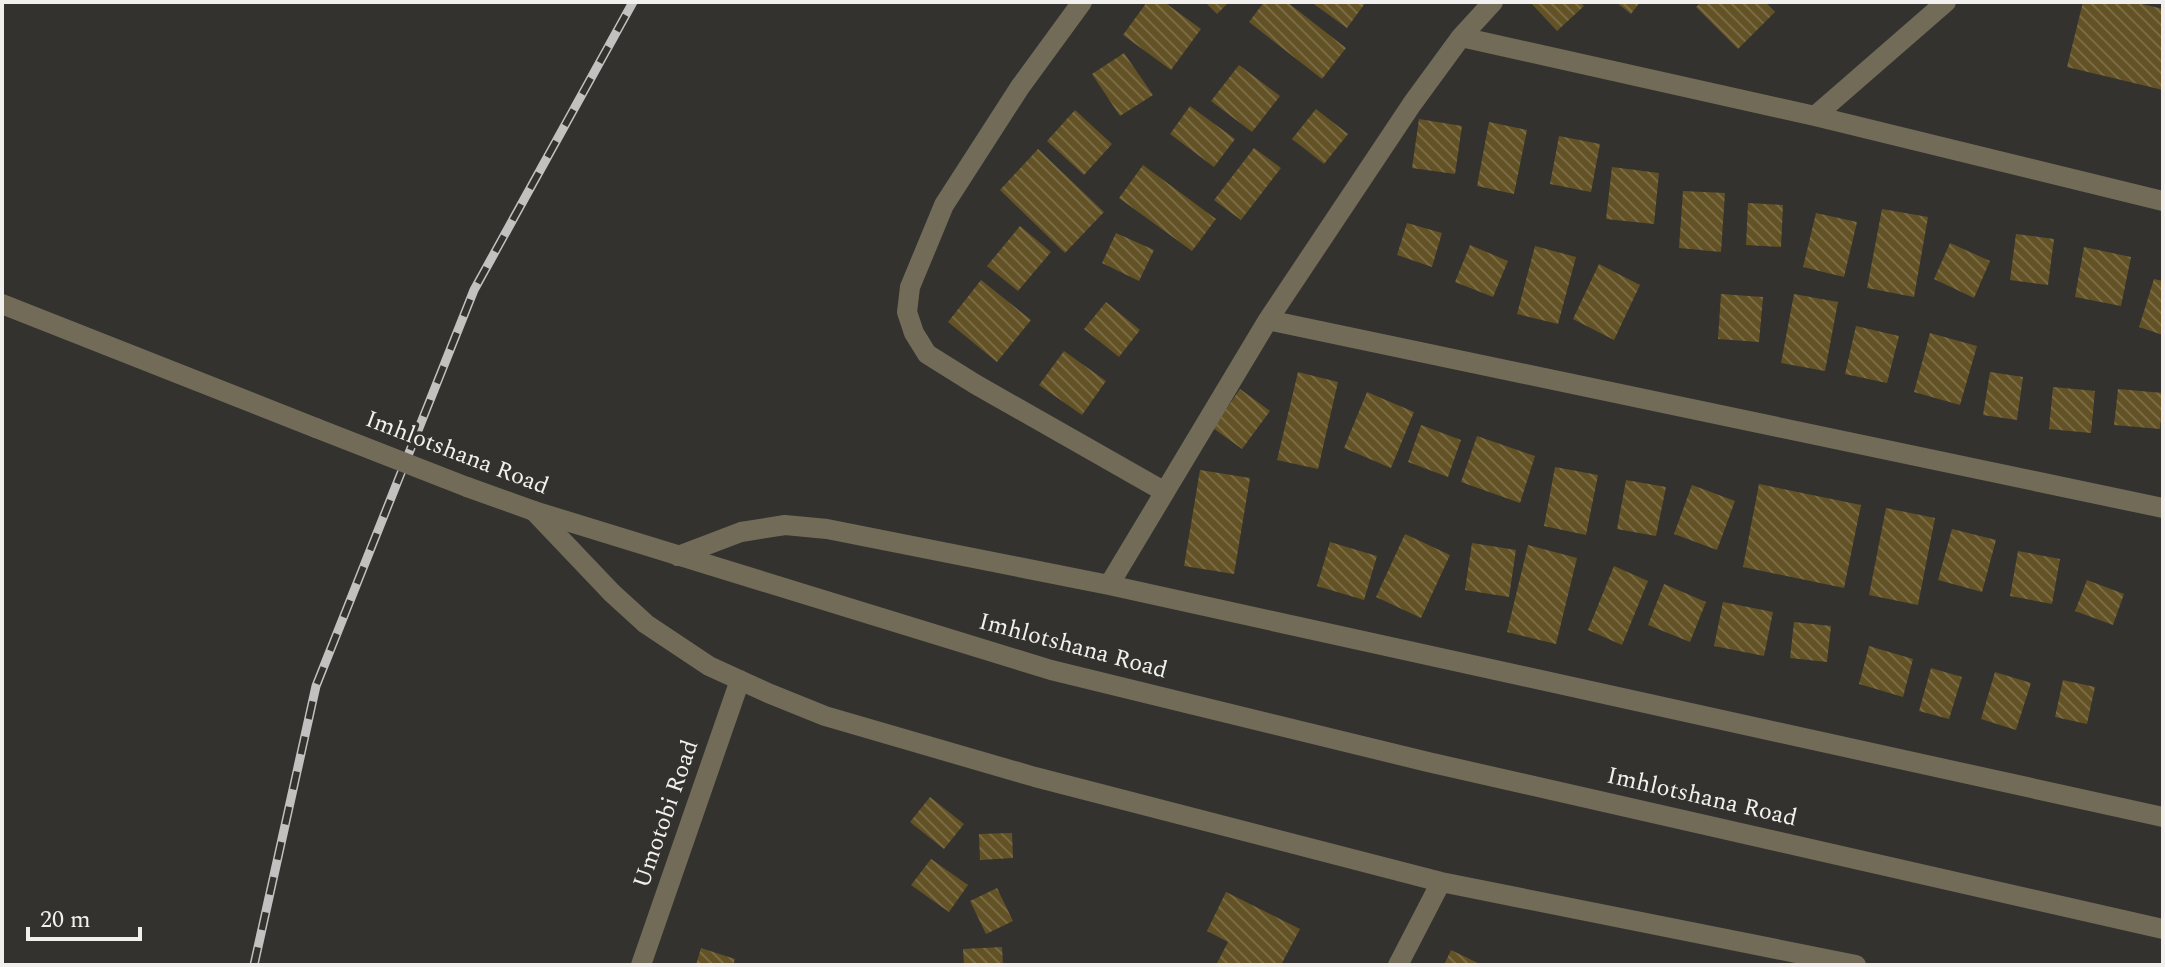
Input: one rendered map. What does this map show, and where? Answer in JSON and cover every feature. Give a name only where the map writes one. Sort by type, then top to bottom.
[{"type":"street","points":[[1082,2],[1020,87],[944,205],[910,287],[907,312],[914,333],[927,354],[1165,492]]},
{"type":"street","points":[[1109,585],[1268,320],[1412,104],[1461,37],[1493,2]]},
{"type":"street","points":[[1815,116],[1946,2]]},
{"type":"street","points":[[1461,37],[1815,116],[2163,201]]},
{"type":"street","name":"Imhlotshana Road","points":[[2,304],[534,511],[1051,670],[1443,765],[2163,929]]},
{"type":"street","points":[[1268,320],[2163,508]]},
{"type":"street","points":[[534,511],[646,624],[709,666],[825,716],[1005,768],[1441,882],[1856,965]]},
{"type":"street","points":[[678,556],[741,532],[785,525],[827,529],[1109,585],[2163,817]]},
{"type":"street","name":"Umotobi Road","points":[[641,965],[740,680]]},
{"type":"street","points":[[1398,965],[1441,882]]},
{"type":"building","points":[[1147,2],[1164,2],[1201,29],[1171,70],[1123,35]]},
{"type":"building","points":[[1205,2],[1229,2],[1217,14]]},
{"type":"building","points":[[1264,2],[1287,2],[1346,48],[1322,79],[1249,22]]},
{"type":"building","points":[[1311,2],[1366,2],[1347,28]]},
{"type":"building","points":[[1530,2],[1580,2],[1584,6],[1557,31]]},
{"type":"building","points":[[1616,2],[1640,2],[1631,14]]},
{"type":"building","points":[[1701,2],[1765,2],[1775,12],[1738,49],[1696,7]]},
{"type":"building","points":[[2083,2],[2134,2],[2163,9],[2163,90],[2067,67]]},
{"type":"building","points":[[1124,53],[1153,95],[1120,116],[1092,74]]},
{"type":"building","points":[[1239,65],[1280,96],[1252,132],[1211,101]]},
{"type":"building","points":[[1190,106],[1235,139],[1214,167],[1170,134]]},
{"type":"building","points":[[1316,109],[1348,134],[1324,164],[1292,139]]},
{"type":"building","points":[[1075,110],[1112,144],[1084,175],[1047,141]]},
{"type":"building","points":[[1419,119],[1462,126],[1455,174],[1412,168]]},
{"type":"building","points":[[1489,122],[1527,130],[1514,194],[1477,186]]},
{"type":"building","points":[[1559,136],[1600,144],[1591,192],[1550,184]]},
{"type":"building","points":[[1254,148],[1281,168],[1241,220],[1214,200]]},
{"type":"building","points":[[1038,149],[1104,212],[1065,253],[1000,190]]},
{"type":"building","points":[[1143,165],[1216,219],[1192,251],[1119,198]]},
{"type":"building","points":[[1612,167],[1659,173],[1654,224],[1606,219]]},
{"type":"building","points":[[1683,191],[1725,193],[1721,252],[1679,248]]},
{"type":"building","points":[[1748,203],[1783,205],[1781,247],[1746,245]]},
{"type":"building","points":[[1882,209],[1928,217],[1914,297],[1867,288]]},
{"type":"building","points":[[1816,213],[1857,222],[1844,277],[1803,267]]},
{"type":"building","points":[[1407,223],[1442,233],[1432,267],[1397,255]]},
{"type":"building","points":[[1020,226],[1051,252],[1018,291],[987,266]]},
{"type":"building","points":[[1116,233],[1154,250],[1139,281],[1102,263]]},
{"type":"building","points":[[2016,234],[2054,239],[2048,285],[2010,280]]},
{"type":"building","points":[[1950,243],[1990,261],[1974,298],[1934,279]]},
{"type":"building","points":[[1470,245],[1508,261],[1493,297],[1455,282]]},
{"type":"building","points":[[1535,246],[1576,257],[1558,324],[1517,314]]},
{"type":"building","points":[[2084,247],[2131,257],[2121,306],[2075,297]]},
{"type":"building","points":[[1599,264],[1640,285],[1614,340],[1573,319]]},
{"type":"building","points":[[2154,279],[2163,281],[2163,335],[2139,327]]},
{"type":"building","points":[[981,280],[1031,320],[997,362],[948,322]]},
{"type":"building","points":[[1721,294],[1763,297],[1759,342],[1718,339]]},
{"type":"building","points":[[1794,294],[1838,302],[1825,371],[1781,363]]},
{"type":"building","points":[[1106,302],[1140,330],[1119,357],[1084,329]]},
{"type":"building","points":[[1856,326],[1899,336],[1887,383],[1845,374]]},
{"type":"building","points":[[1930,333],[1977,346],[1960,405],[1914,392]]},
{"type":"building","points":[[1064,351],[1106,381],[1082,415],[1039,385]]},
{"type":"building","points":[[1298,372],[1338,382],[1318,469],[1277,460]]},
{"type":"building","points":[[1990,372],[2023,377],[2017,420],[1983,415]]},
{"type":"building","points":[[2053,387],[2095,391],[2091,433],[2049,429]]},
{"type":"building","points":[[1240,389],[1270,411],[1242,449],[1213,428]]},
{"type":"building","points":[[2118,389],[2163,393],[2160,429],[2114,425]]},
{"type":"building","points":[[1367,392],[1414,412],[1391,468],[1344,448]]},
{"type":"building","points":[[1421,425],[1461,440],[1448,477],[1408,462]]},
{"type":"building","points":[[1477,436],[1535,456],[1520,503],[1461,482]]},
{"type":"building","points":[[1555,467],[1598,475],[1586,535],[1544,526]]},
{"type":"building","points":[[1200,470],[1250,478],[1234,574],[1184,566]]},
{"type":"building","points":[[1626,480],[1666,487],[1656,536],[1617,529]]},
{"type":"building","points":[[1759,484],[1861,505],[1844,588],[1743,567]]},
{"type":"building","points":[[1692,485],[1735,501],[1717,550],[1674,534]]},
{"type":"building","points":[[1886,508],[1935,518],[1918,605],[1869,595]]},
{"type":"building","points":[[1952,529],[1996,540],[1982,592],[1938,580]]},
{"type":"building","points":[[1405,534],[1450,555],[1421,618],[1376,597]]},
{"type":"building","points":[[1330,542],[1377,556],[1364,600],[1317,586]]},
{"type":"building","points":[[1472,543],[1516,550],[1509,597],[1465,590]]},
{"type":"building","points":[[1528,545],[1577,558],[1556,644],[1507,632]]},
{"type":"building","points":[[2018,551],[2060,559],[2052,604],[2010,596]]},
{"type":"building","points":[[1614,566],[1648,581],[1622,645],[1588,630]]},
{"type":"building","points":[[2087,580],[2124,594],[2113,625],[2075,611]]},
{"type":"building","points":[[1664,584],[1706,602],[1690,642],[1648,625]]},
{"type":"building","points":[[1723,602],[1773,612],[1764,656],[1714,646]]},
{"type":"building","points":[[1794,622],[1831,626],[1827,662],[1790,658]]},
{"type":"building","points":[[1869,646],[1913,659],[1903,697],[1859,684]]},
{"type":"building","points":[[1931,668],[1962,677],[1949,719],[1919,711]]},
{"type":"building","points":[[1995,672],[2031,683],[2016,730],[1981,719]]},
{"type":"building","points":[[2063,680],[2095,687],[2087,724],[2055,717]]},
{"type":"building","points":[[930,797],[964,824],[944,849],[910,822]]},
{"type":"building","points":[[1012,833],[1013,858],[980,860],[979,834]]},
{"type":"building","points":[[931,859],[968,885],[949,912],[911,885]]},
{"type":"building","points":[[997,888],[1013,921],[986,934],[970,901]]},
{"type":"building","points":[[1226,892],[1300,929],[1281,965],[1216,965],[1228,942],[1207,931]]},
{"type":"building","points":[[1002,947],[1003,965],[964,965],[963,949]]},
{"type":"building","points":[[701,948],[735,959],[733,965],[696,965]]},
{"type":"building","points":[[1451,950],[1482,965],[1444,965]]},
{"type":"railway","points":[[254,965],[316,686],[474,290],[633,2]]}]
